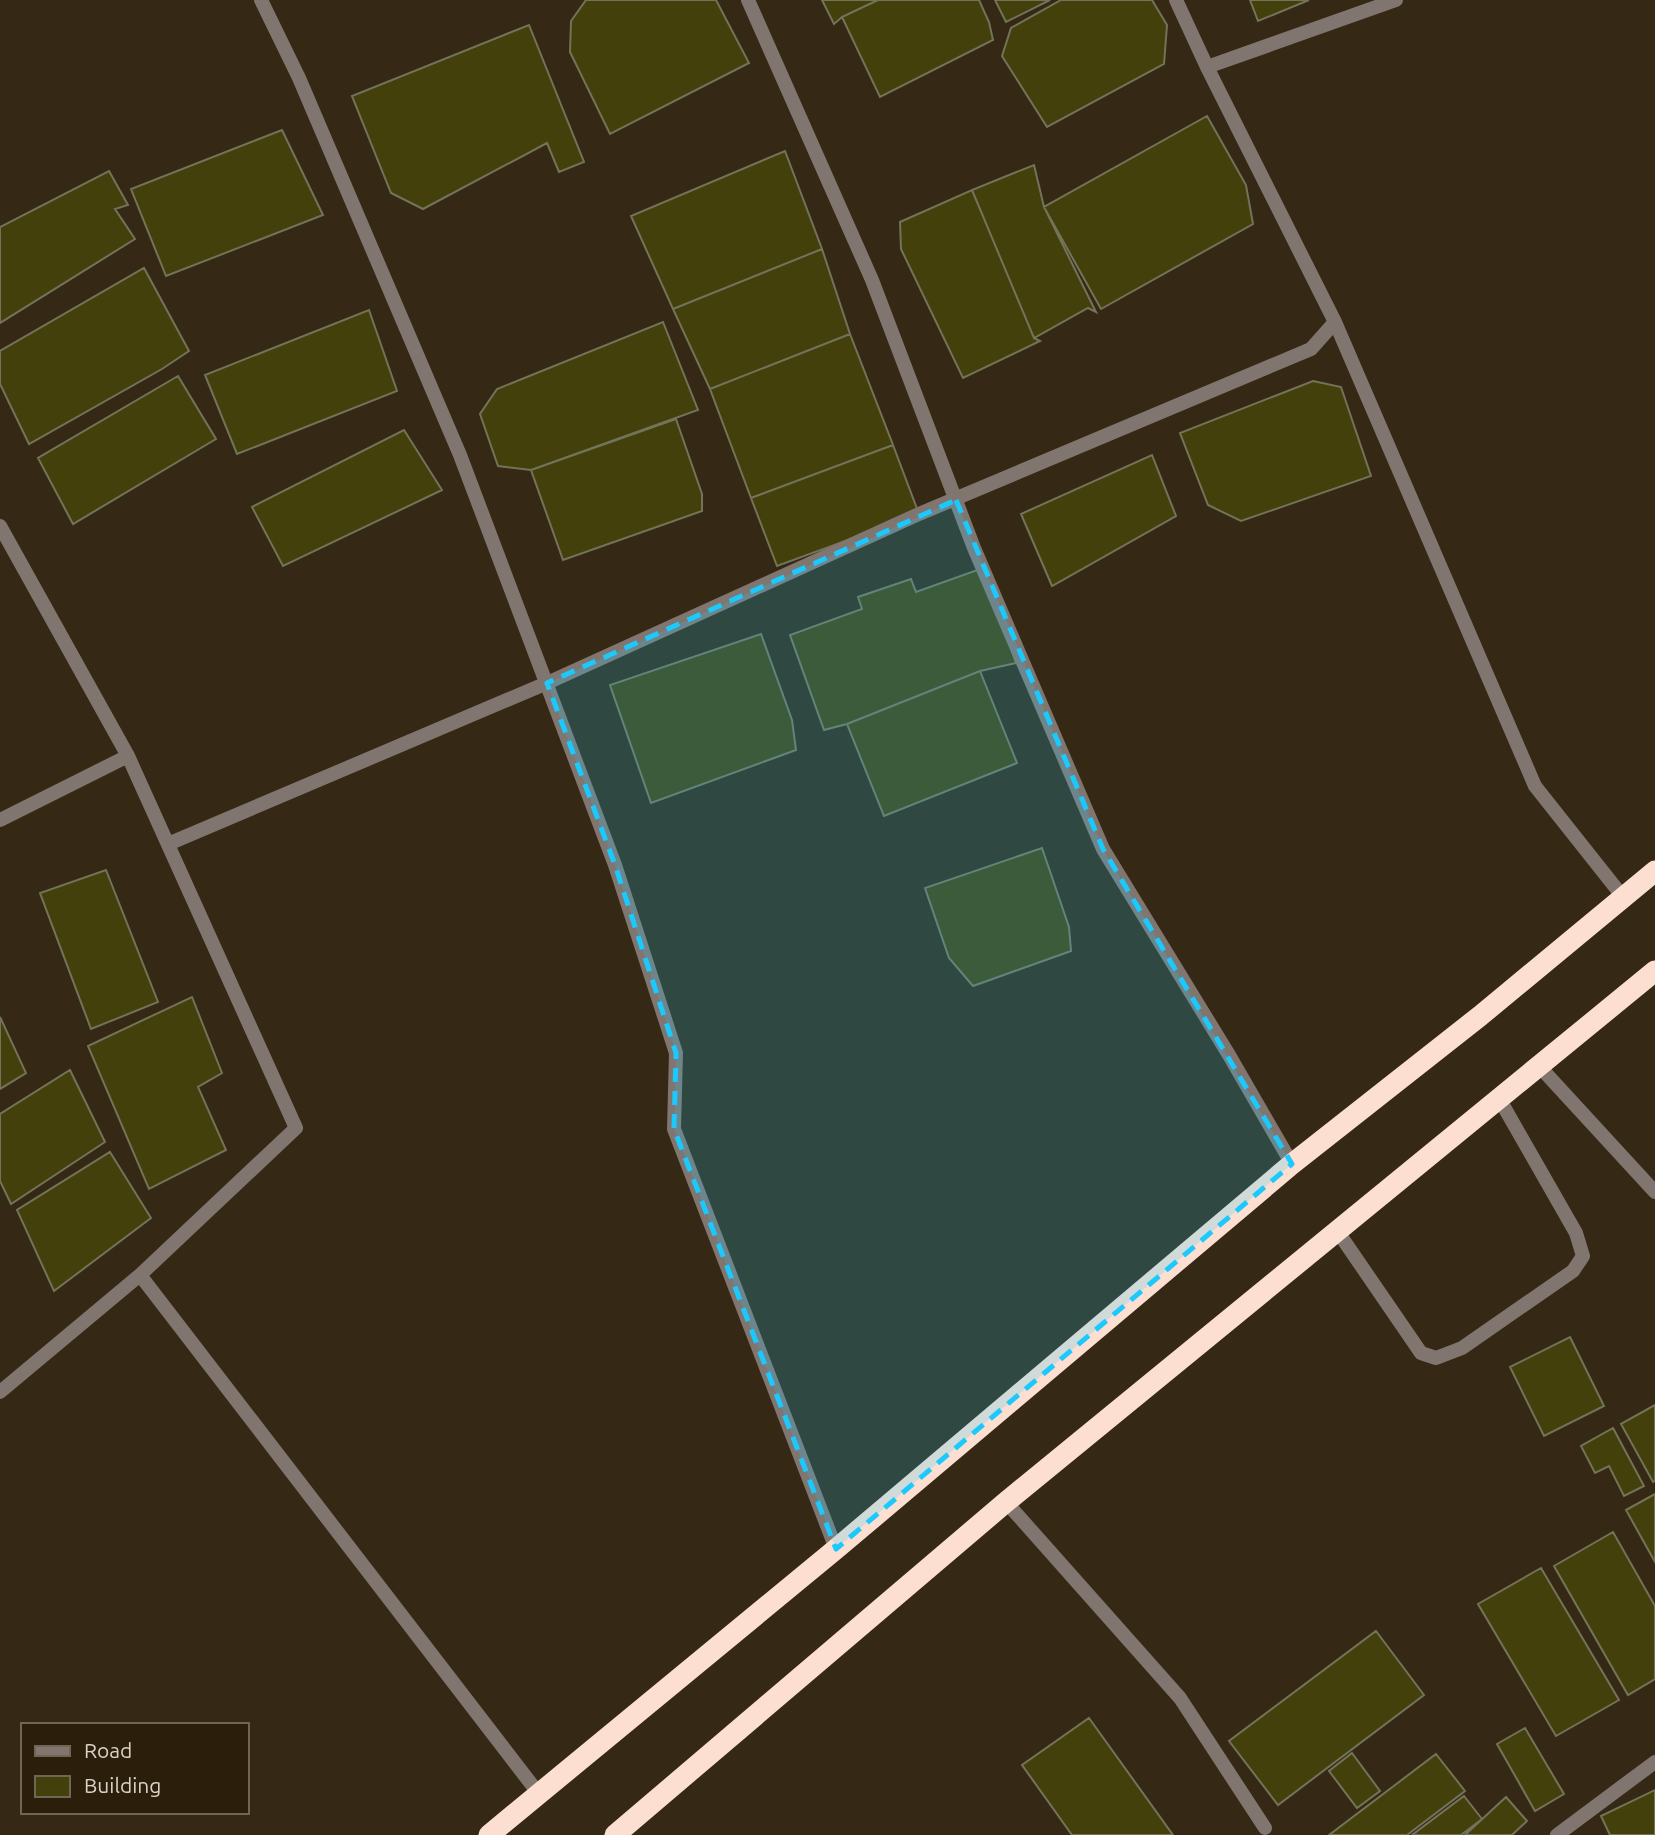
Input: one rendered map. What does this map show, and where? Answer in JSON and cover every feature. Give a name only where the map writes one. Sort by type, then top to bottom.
[{"type":"highway","points":[[489,1835],[836,1549],[1292,1164],[1480,1016],[1655,871]]},
{"type":"highway","points":[[615,1835],[1006,1502],[1655,971]]},
{"type":"street","points":[[261,0],[299,78],[460,454],[615,865],[676,1054],[674,1129],[836,1549]]},
{"type":"street","points":[[748,0],[872,280],[974,548],[1103,849],[1292,1164]]},
{"type":"street","points":[[1176,0],[1335,322],[1535,786],[1623,897]]},
{"type":"street","points":[[1207,67],[1396,0]]},
{"type":"street","points":[[168,844],[547,683],[919,514],[1311,349],[1335,322]]},
{"type":"street","points":[[0,527],[128,756],[296,1128],[141,1275],[0,1392]]},
{"type":"street","points":[[0,820],[128,756]]},
{"type":"street","points":[[1540,1067],[1655,1192]]},
{"type":"street","points":[[1338,1232],[1420,1353],[1436,1358],[1462,1348],[1573,1271],[1583,1256],[1576,1233],[1500,1100]]},
{"type":"street","points":[[141,1275],[539,1794]]},
{"type":"street","points":[[1006,1502],[1180,1698],[1265,1828]]},
{"type":"street","points":[[1558,1835],[1655,1762]]},
{"type":"highlighted area","points":[[956,500],[1103,849],[1292,1164],[836,1549],[674,1129],[676,1053],[615,865],[547,683]]},
{"type":"building","points":[[586,0],[716,0],[749,63],[610,134],[570,52],[571,21]]},
{"type":"building","points":[[822,0],[878,0],[842,17],[834,24]]},
{"type":"building","points":[[878,0],[979,0],[989,22],[993,40],[880,97],[842,17]]},
{"type":"building","points":[[995,0],[1050,0],[1006,22]]},
{"type":"building","points":[[1061,0],[1152,0],[1167,25],[1164,64],[1047,127],[1002,56],[1011,28]]},
{"type":"building","points":[[1250,0],[1309,0],[1258,21]]},
{"type":"building","points":[[529,25],[584,162],[559,172],[547,143],[423,209],[391,193],[352,96]]},
{"type":"building","points":[[1207,116],[1246,185],[1253,224],[1101,309],[1044,207]]},
{"type":"building","points":[[282,130],[323,215],[166,276],[131,189]]},
{"type":"building","points":[[785,151],[822,249],[673,309],[631,216]]},
{"type":"building","points":[[1034,165],[1044,207],[1096,312],[1088,308],[1034,338],[972,190]]},
{"type":"building","points":[[109,171],[128,205],[115,209],[135,239],[0,323],[0,227]]},
{"type":"building","points":[[972,190],[1034,338],[1040,341],[963,378],[901,249],[900,222]]},
{"type":"building","points":[[822,249],[850,334],[710,389],[673,309]]},
{"type":"building","points":[[144,268],[189,351],[29,444],[0,384],[0,351]]},
{"type":"building","points":[[369,310],[397,391],[237,454],[205,375]]},
{"type":"building","points":[[663,322],[698,410],[531,470],[498,466],[480,414],[497,389]]},
{"type":"building","points":[[850,334],[893,445],[751,498],[710,389]]},
{"type":"building","points":[[178,376],[216,439],[73,524],[38,458]]},
{"type":"building","points":[[1313,381],[1341,387],[1371,476],[1241,521],[1208,505],[1180,433]]},
{"type":"building","points":[[676,419],[702,494],[702,511],[563,560],[531,470]]},
{"type":"building","points":[[404,430],[442,490],[283,566],[252,507]]},
{"type":"building","points":[[893,445],[919,514],[777,566],[751,498]]},
{"type":"building","points":[[1152,455],[1176,516],[1052,586],[1021,514]]},
{"type":"building","points":[[983,568],[1016,663],[980,671],[847,724],[824,730],[790,635],[862,609],[858,597],[911,579],[916,592]]},
{"type":"building","points":[[761,634],[792,720],[796,750],[651,803],[610,685]]},
{"type":"building","points":[[980,671],[1017,763],[884,816],[847,724]]},
{"type":"building","points":[[1042,848],[1069,927],[1071,951],[973,986],[949,958],[925,888]]},
{"type":"building","points":[[106,870],[158,1002],[91,1029],[40,893]]},
{"type":"building","points":[[192,997],[222,1073],[198,1087],[226,1150],[149,1189],[88,1046]]},
{"type":"building","points":[[0,1017],[26,1073],[0,1089]]},
{"type":"building","points":[[70,1070],[105,1142],[11,1204],[0,1181],[0,1114]]},
{"type":"building","points":[[110,1152],[151,1218],[54,1291],[17,1210]]},
{"type":"building","points":[[1570,1337],[1604,1406],[1544,1436],[1510,1367]]},
{"type":"building","points":[[1655,1405],[1655,1481],[1653,1482],[1621,1424]]},
{"type":"building","points":[[1613,1428],[1644,1486],[1624,1496],[1609,1466],[1595,1473],[1581,1446]]},
{"type":"building","points":[[1655,1494],[1655,1562],[1626,1510]]},
{"type":"building","points":[[1613,1532],[1655,1606],[1655,1679],[1628,1695],[1554,1566]]},
{"type":"building","points":[[1541,1568],[1619,1700],[1556,1736],[1478,1604]]},
{"type":"building","points":[[1376,1631],[1424,1695],[1278,1805],[1229,1741]]},
{"type":"building","points":[[1089,1718],[1173,1835],[1072,1835],[1022,1765]]},
{"type":"building","points":[[1525,1728],[1564,1794],[1535,1811],[1497,1744]]},
{"type":"building","points":[[1352,1753],[1380,1791],[1357,1808],[1329,1771]]},
{"type":"building","points":[[1436,1754],[1465,1791],[1407,1835],[1329,1835]]},
{"type":"building","points":[[1655,1790],[1655,1835],[1610,1835],[1601,1816]]},
{"type":"building","points":[[1464,1796],[1482,1819],[1461,1835],[1412,1835]]},
{"type":"building","points":[[1506,1797],[1527,1821],[1512,1835],[1465,1835]]}]
